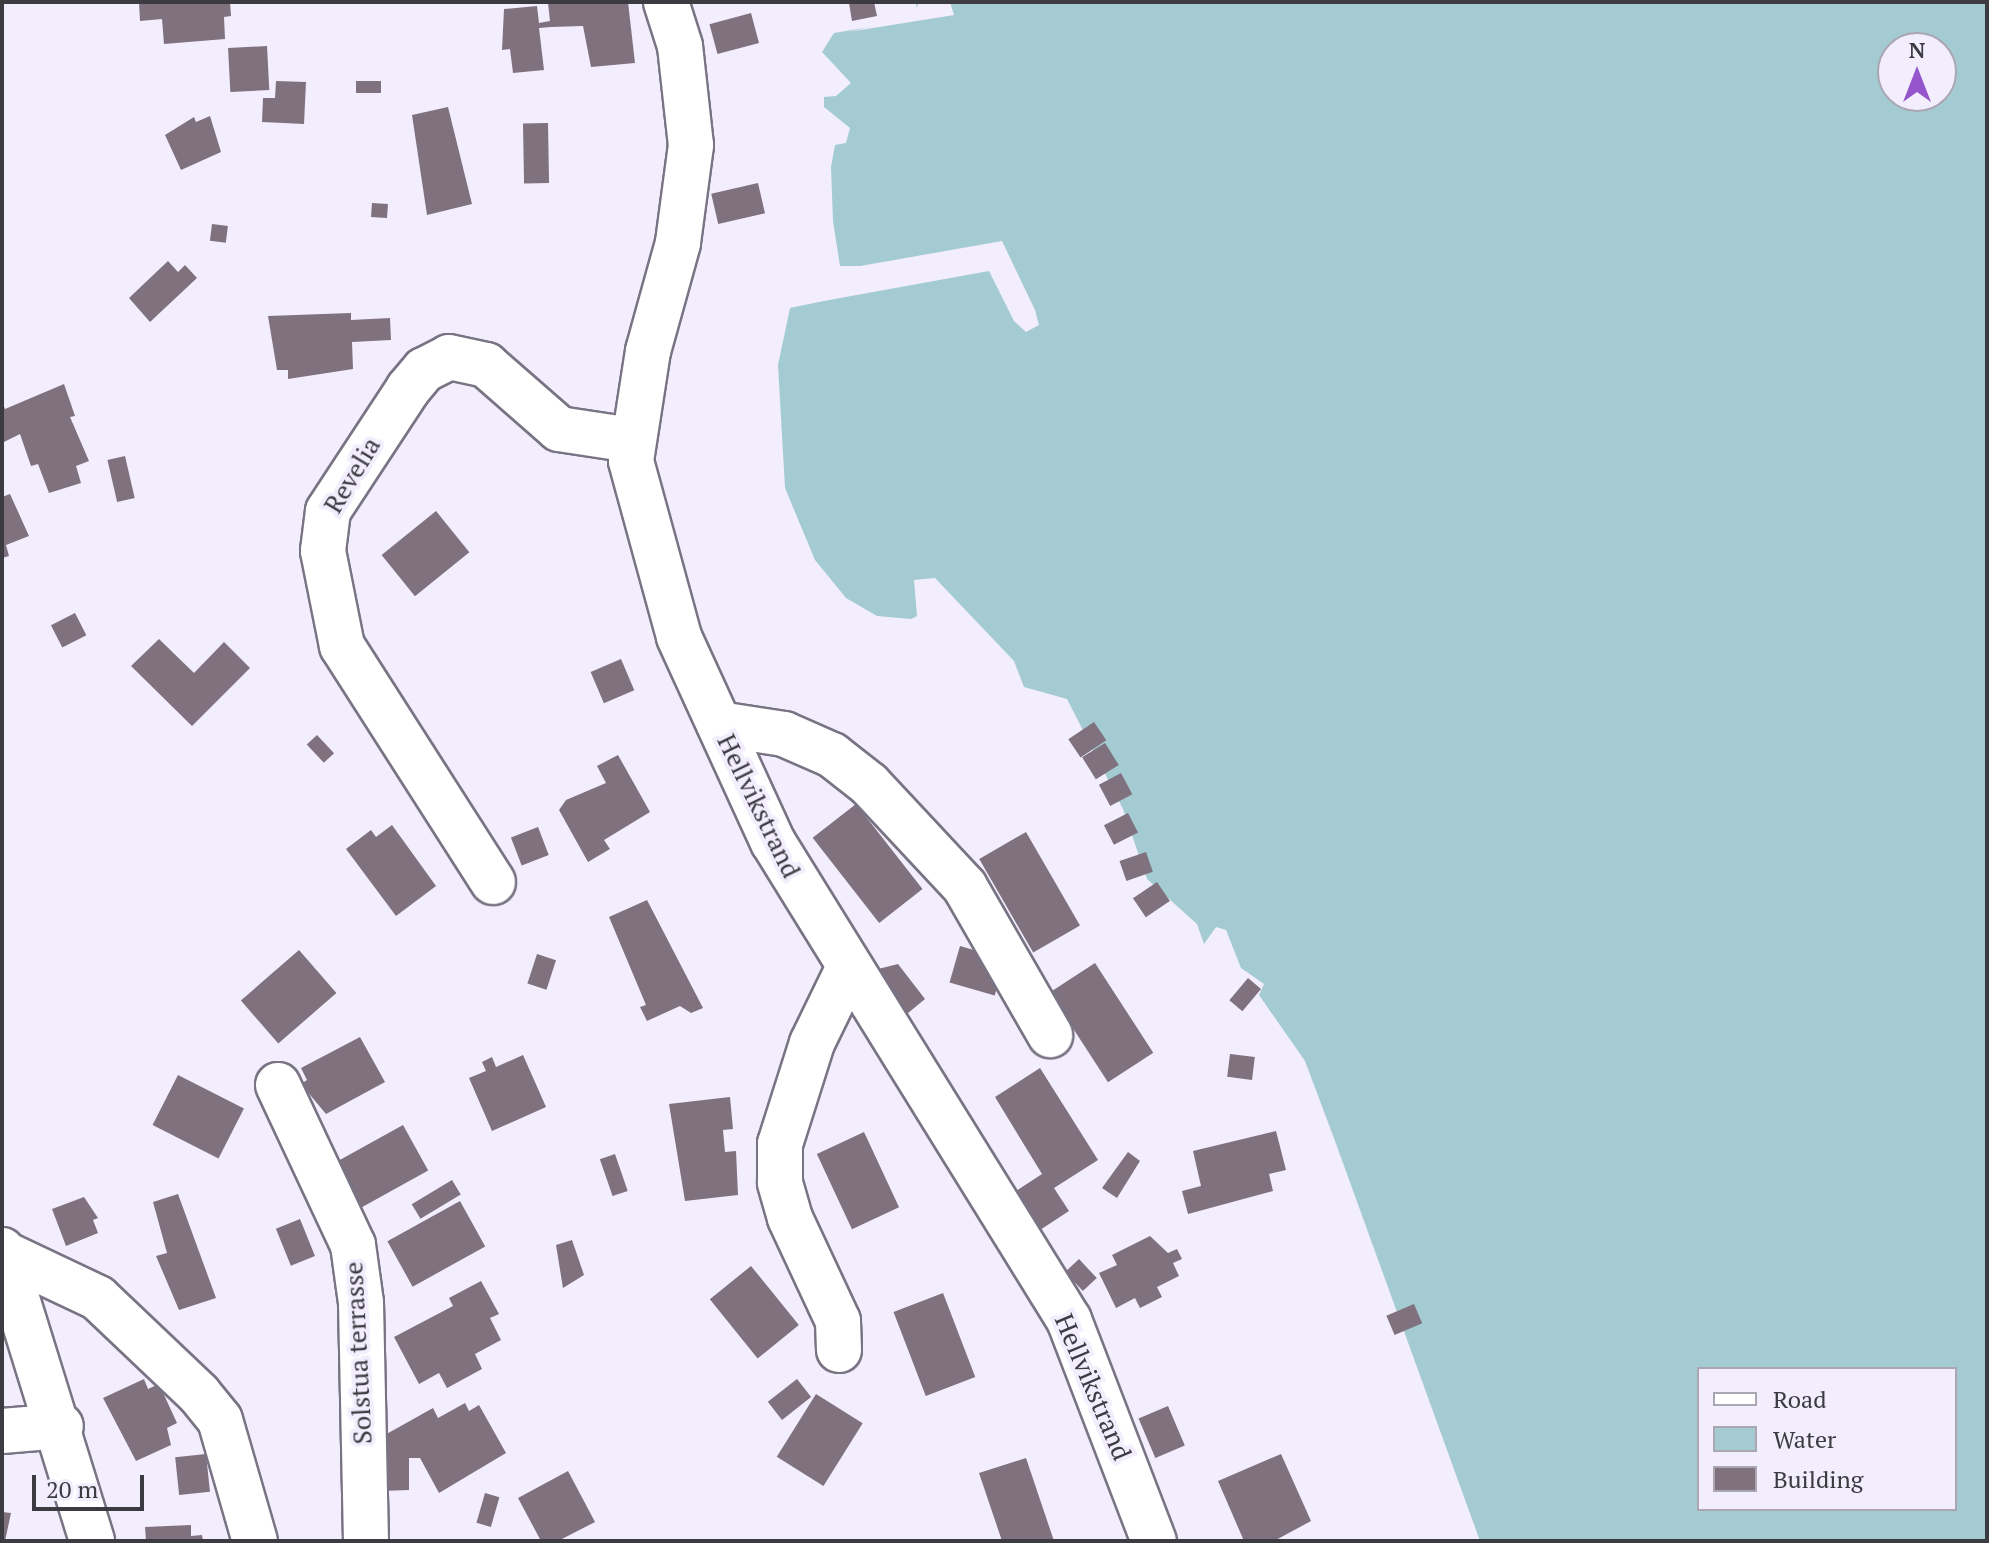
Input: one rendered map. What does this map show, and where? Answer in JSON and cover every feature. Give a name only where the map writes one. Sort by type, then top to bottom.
[{"type":"street","name":"Hellvikstrand","points":[[666,2],[680,46],[691,145],[678,243],[631,440],[643,518],[679,637],[773,842],[848,969],[1069,1320],[1154,1541]]},
{"type":"street","name":"Revelia","points":[[493,882],[342,646],[323,551],[328,511],[416,379],[449,357],[486,365],[559,429],[631,440]]},
{"type":"street","points":[[719,724],[784,734],[832,755],[869,784],[965,887],[1050,1035]]},
{"type":"street","points":[[839,1350],[838,1321],[790,1218],[780,1144],[790,1099],[848,969]]},
{"type":"street","name":"Solstua terrasse","points":[[278,1085],[353,1245],[361,1303],[366,1541]]},
{"type":"street","points":[[2,1252],[61,1426],[92,1541]]},
{"type":"street","points":[[2,1252],[98,1298],[199,1394],[220,1420],[255,1541]]},
{"type":"street","points":[[2,1431],[61,1426]]},
{"type":"water","points":[[916,2],[1987,2],[1987,1541],[1480,1541],[1305,1061],[1259,995],[1264,984],[1241,968],[1226,930],[1216,927],[1204,944],[1197,924],[1147,879],[1123,809],[1067,699],[1024,687],[1014,661],[935,578],[914,580],[917,616],[911,619],[877,616],[846,598],[815,560],[785,488],[778,365],[790,308],[866,292],[864,266],[840,266],[833,221],[831,167],[835,145],[846,143],[850,128],[824,107],[824,97],[836,96],[851,83],[822,52],[834,33],[918,19]]},
{"type":"pier","points":[[950,2],[954,15],[848,32],[915,16],[918,4]]},
{"type":"pier","points":[[1002,241],[1039,325],[1026,332],[1014,321],[989,271],[785,308],[862,289],[861,270],[849,268]]},
{"type":"building","points":[[139,2],[230,2],[231,16],[224,17],[225,39],[164,44],[162,19],[140,21]]},
{"type":"building","points":[[628,2],[635,63],[591,67],[583,26],[551,27],[539,28],[544,70],[513,73],[510,49],[502,50],[504,9],[537,6],[539,23],[550,21],[548,3]]},
{"type":"building","points":[[874,2],[877,16],[852,21],[849,3]]},
{"type":"building","points":[[751,13],[759,43],[717,54],[709,24]]},
{"type":"building","points":[[267,46],[269,90],[230,92],[228,48]]},
{"type":"building","points":[[276,81],[306,82],[304,124],[262,122],[263,98],[275,98]]},
{"type":"building","points":[[356,81],[381,81],[381,93],[356,93]]},
{"type":"building","points":[[448,107],[472,204],[427,215],[412,115]]},
{"type":"building","points":[[210,116],[221,152],[181,170],[165,135],[194,117],[196,122]]},
{"type":"building","points":[[523,123],[548,123],[549,183],[524,183]]},
{"type":"building","points":[[758,183],[765,213],[718,224],[711,194]]},
{"type":"building","points":[[372,203],[388,204],[387,218],[371,217]]},
{"type":"building","points":[[212,224],[228,226],[226,243],[210,241]]},
{"type":"building","points":[[168,261],[178,272],[185,265],[197,278],[150,322],[129,298]]},
{"type":"building","points":[[351,313],[351,320],[390,318],[391,340],[352,342],[353,369],[288,379],[288,370],[277,370],[268,316]]},
{"type":"building","points":[[64,384],[75,416],[70,417],[89,461],[76,466],[81,483],[49,493],[38,464],[31,466],[20,434],[2,443],[2,401],[5,409]]},
{"type":"building","points":[[125,456],[135,498],[117,502],[107,460]]},
{"type":"building","points":[[10,494],[29,536],[6,545],[9,556],[2,558],[2,497]]},
{"type":"building","points":[[436,511],[469,552],[415,596],[382,555]]},
{"type":"building","points":[[75,613],[86,635],[62,648],[51,625]]},
{"type":"building","points":[[159,639],[194,673],[224,642],[250,668],[192,726],[131,666]]},
{"type":"building","points":[[621,659],[634,690],[604,703],[591,672]]},
{"type":"building","points":[[1094,722],[1106,740],[1081,758],[1068,739]]},
{"type":"building","points":[[317,735],[334,753],[324,763],[307,745]]},
{"type":"building","points":[[1105,743],[1119,765],[1096,779],[1082,757]]},
{"type":"building","points":[[618,755],[650,812],[604,840],[610,849],[588,862],[559,810],[566,800],[606,783],[597,766]]},
{"type":"building","points":[[1121,773],[1132,794],[1110,806],[1099,785]]},
{"type":"building","points":[[856,804],[922,889],[879,923],[813,838]]},
{"type":"building","points":[[1128,813],[1138,833],[1114,845],[1104,825]]},
{"type":"building","points":[[392,825],[436,886],[396,916],[346,849],[371,830],[376,837]]},
{"type":"building","points":[[538,827],[549,855],[522,865],[511,837]]},
{"type":"building","points":[[1026,832],[1080,926],[1033,953],[979,859]]},
{"type":"building","points":[[1146,852],[1153,872],[1126,881],[1120,861]]},
{"type":"building","points":[[1157,882],[1170,901],[1146,917],[1133,898]]},
{"type":"building","points":[[647,900],[703,1008],[691,1013],[680,1006],[647,1021],[640,1007],[646,1005],[609,917]]},
{"type":"building","points":[[960,946],[1005,959],[995,995],[950,983]]},
{"type":"building","points":[[299,950],[336,993],[278,1044],[241,1001]]},
{"type":"building","points":[[537,954],[556,960],[546,990],[527,983]]},
{"type":"building","points":[[1095,963],[1153,1053],[1108,1082],[1050,992]]},
{"type":"building","points":[[898,964],[925,999],[902,1018],[870,971]]},
{"type":"building","points":[[1248,978],[1261,989],[1242,1011],[1229,1000]]},
{"type":"building","points":[[360,1037],[385,1082],[326,1114],[301,1084],[307,1080],[301,1068]]},
{"type":"building","points":[[1230,1054],[1255,1057],[1252,1080],[1227,1077]]},
{"type":"building","points":[[523,1055],[546,1107],[492,1131],[469,1078],[486,1071],[482,1062],[492,1057],[496,1067]]},
{"type":"building","points":[[1040,1068],[1098,1160],[1054,1188],[1069,1211],[1040,1230],[1016,1191],[1042,1174],[995,1097]]},
{"type":"building","points":[[178,1075],[244,1109],[219,1158],[153,1125]]},
{"type":"building","points":[[730,1097],[733,1129],[723,1130],[725,1152],[736,1151],[738,1195],[685,1201],[669,1104]]},
{"type":"building","points":[[403,1125],[428,1170],[357,1210],[332,1164]]},
{"type":"building","points":[[1276,1131],[1286,1170],[1269,1174],[1273,1191],[1188,1214],[1182,1191],[1201,1186],[1193,1151]]},
{"type":"building","points":[[864,1132],[899,1207],[852,1229],[817,1154]]},
{"type":"building","points":[[1128,1152],[1140,1161],[1117,1198],[1102,1188]]},
{"type":"building","points":[[615,1154],[628,1191],[613,1196],[600,1159]]},
{"type":"building","points":[[452,1180],[461,1195],[420,1219],[412,1204]]},
{"type":"building","points":[[178,1194],[216,1298],[179,1310],[156,1256],[167,1253],[153,1202]]},
{"type":"building","points":[[84,1197],[98,1218],[93,1220],[98,1233],[66,1246],[52,1209]]},
{"type":"building","points":[[460,1201],[485,1246],[413,1287],[387,1241]]},
{"type":"building","points":[[300,1219],[315,1256],[291,1266],[276,1229]]},
{"type":"building","points":[[1150,1236],[1168,1253],[1177,1249],[1182,1259],[1173,1263],[1179,1276],[1157,1287],[1162,1297],[1140,1308],[1135,1298],[1116,1308],[1099,1273],[1117,1265],[1112,1255]]},
{"type":"building","points":[[572,1240],[584,1275],[563,1288],[556,1245]]},
{"type":"building","points":[[1079,1259],[1097,1278],[1083,1291],[1065,1272]]},
{"type":"building","points":[[751,1266],[799,1325],[758,1358],[710,1299]]},
{"type":"building","points":[[481,1281],[499,1314],[490,1318],[501,1340],[475,1354],[482,1369],[447,1388],[439,1373],[419,1384],[394,1337],[453,1306],[449,1298]]},
{"type":"building","points":[[943,1293],[975,1377],[926,1396],[894,1312]]},
{"type":"building","points":[[1414,1304],[1422,1323],[1395,1335],[1386,1316]]},
{"type":"building","points":[[144,1379],[148,1389],[159,1384],[177,1423],[167,1428],[171,1445],[136,1461],[103,1398]]},
{"type":"building","points":[[797,1379],[811,1397],[782,1420],[768,1402]]},
{"type":"building","points":[[816,1394],[863,1423],[823,1486],[777,1457]]},
{"type":"building","points":[[465,1403],[469,1411],[479,1405],[506,1453],[439,1493],[420,1458],[409,1458],[409,1490],[381,1491],[383,1436],[433,1408],[438,1418]]},
{"type":"building","points":[[1168,1406],[1185,1446],[1155,1458],[1139,1419]]},
{"type":"building","points":[[206,1454],[210,1492],[179,1495],[175,1457]]},
{"type":"building","points":[[1281,1454],[1311,1521],[1274,1541],[1244,1541],[1218,1481]]},
{"type":"building","points":[[1026,1458],[1054,1541],[1002,1541],[979,1473]]},
{"type":"building","points":[[568,1471],[595,1522],[558,1541],[541,1541],[518,1498]]},
{"type":"building","points":[[485,1493],[499,1497],[491,1527],[476,1523]]},
{"type":"building","points":[[2,1512],[11,1513],[5,1541],[2,1541]]},
{"type":"building","points":[[191,1525],[191,1536],[202,1535],[203,1541],[146,1541],[145,1527]]}]
